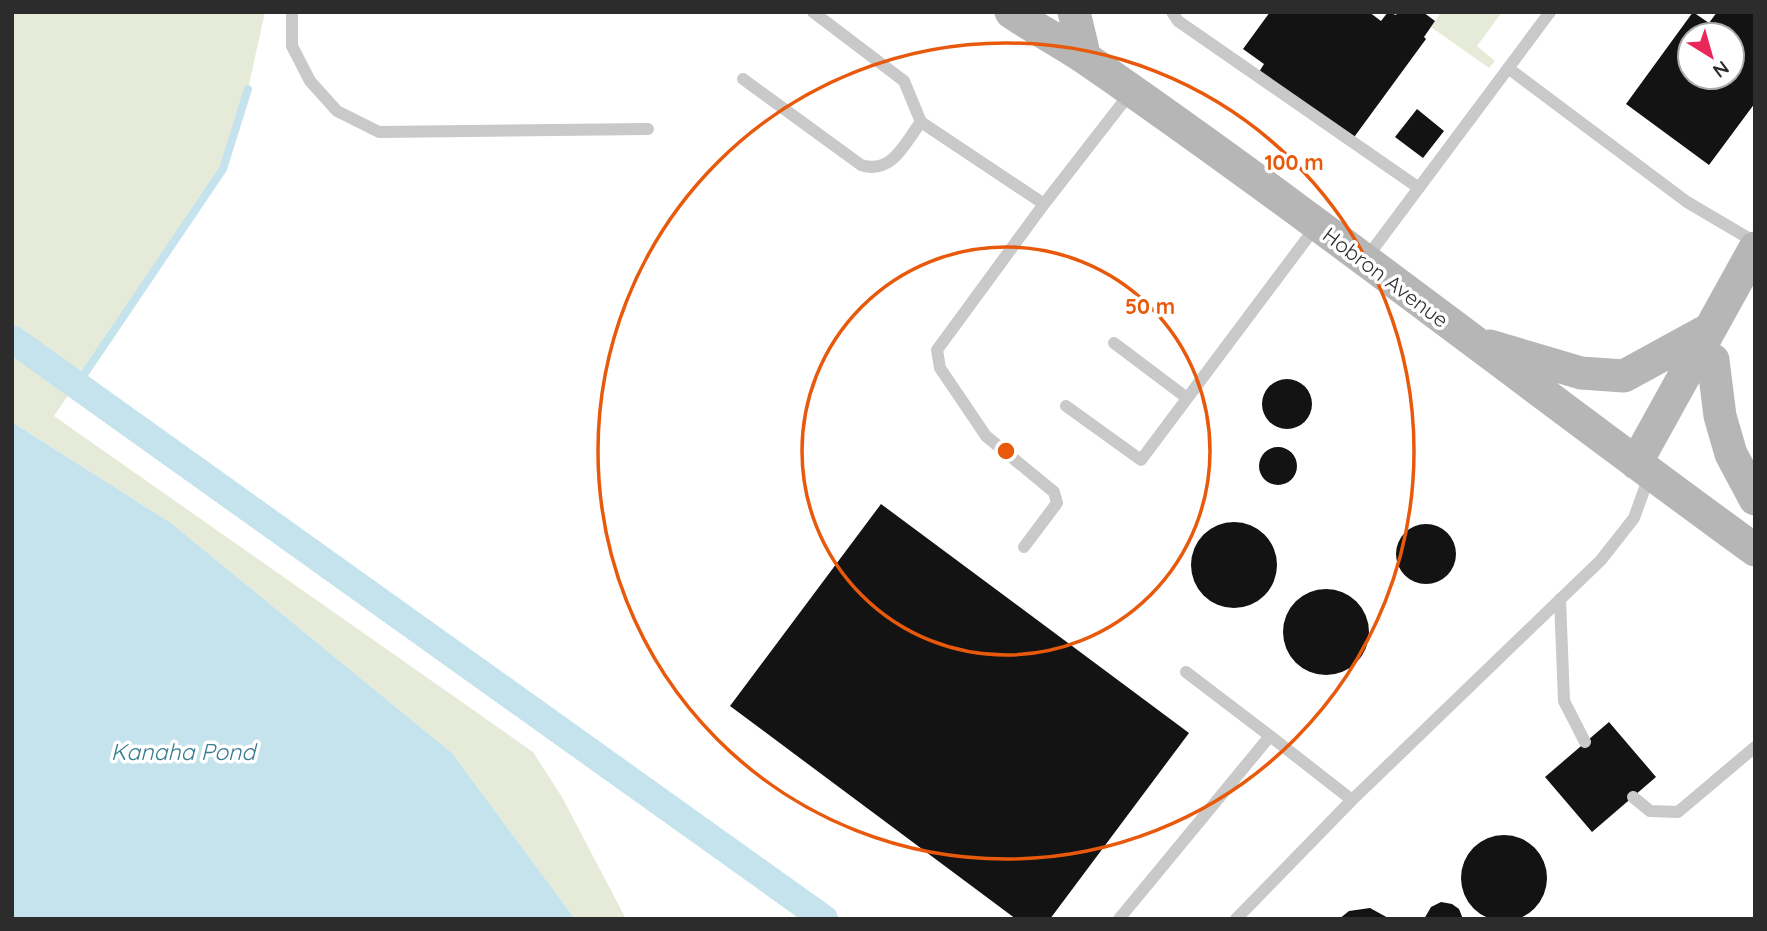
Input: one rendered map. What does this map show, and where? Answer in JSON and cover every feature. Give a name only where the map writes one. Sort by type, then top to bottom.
[{"type":"street","name":"Hobron Avenue","points":[[1011,12],[1132,91],[1365,260],[1755,550]]},
{"type":"street","points":[[1074,12],[1085,58]]},
{"type":"street","points":[[1645,470],[1711,345],[1755,248]]},
{"type":"street","points":[[1470,340],[1581,373],[1624,376],[1711,345],[1755,288]]},
{"type":"street","points":[[1711,345],[1720,416],[1731,454],[1755,499]]},
{"type":"lane","points":[[292,12],[292,46],[310,81],[337,111],[379,132],[648,129]]},
{"type":"lane","points":[[813,12],[904,81],[921,122],[1044,204]]},
{"type":"lane","points":[[1172,12],[1178,21],[1419,188]]},
{"type":"lane","points":[[1365,260],[1550,12]]},
{"type":"lane","points":[[1508,68],[1687,202],[1755,242]]},
{"type":"lane","points":[[743,79],[861,165],[875,169],[887,166],[921,122]]},
{"type":"lane","points":[[1024,547],[1057,503],[1054,492],[986,436],[940,368],[937,350],[1044,204],[1132,91]]},
{"type":"lane","points":[[1066,405],[1140,460],[1317,225]]},
{"type":"lane","points":[[1114,343],[1188,398]]},
{"type":"lane","points":[[1236,919],[1352,800],[1601,560],[1634,518],[1645,470]]},
{"type":"lane","points":[[1560,599],[1564,701],[1585,743]]},
{"type":"lane","points":[[1186,673],[1352,800]]},
{"type":"lane","points":[[1119,919],[1270,736]]},
{"type":"lane","points":[[1633,797],[1650,811],[1678,813],[1755,747]]},
{"type":"green space","points":[[12,12],[265,12],[248,89],[223,169],[54,416],[533,752],[562,797],[626,919],[575,919],[452,753],[171,523],[12,422]]},
{"type":"green space","points":[[1441,12],[1502,12],[1477,46],[1495,61],[1489,68],[1431,27]]},
{"type":"water","name":"Kanaha Pond","points":[[12,422],[171,523],[452,753],[575,919],[12,919]]},
{"type":"building","points":[[1270,12],[1369,12],[1381,21],[1388,12],[1396,15],[1398,12],[1423,12],[1435,21],[1424,37],[1426,39],[1352,140],[1259,72],[1264,64],[1243,49]]},
{"type":"building","points":[[1693,12],[1706,21],[1686,21]]},
{"type":"building","points":[[1717,12],[1755,12],[1755,103],[1709,165],[1626,104],[1676,35],[1676,91],[1746,91],[1746,21],[1710,21]]},
{"type":"building","points":[[1417,109],[1444,131],[1423,158],[1395,137]]},
{"type":"building","points":[[1287,379],[1305,386],[1312,404],[1305,422],[1287,429],[1269,422],[1262,404],[1269,386]]},
{"type":"building","points":[[1278,447],[1291,453],[1297,466],[1291,479],[1278,485],[1265,479],[1259,466],[1265,453]]},
{"type":"building","points":[[881,504],[1189,733],[1050,919],[1016,919],[730,706]]},
{"type":"building","points":[[1226,522],[1242,522],[1265,534],[1274,548],[1277,565],[1274,582],[1265,596],[1242,608],[1226,608],[1210,601],[1198,589],[1191,573],[1191,557],[1198,541],[1210,529]]},
{"type":"building","points":[[1426,524],[1443,529],[1451,537],[1456,554],[1451,571],[1443,579],[1426,584],[1409,579],[1401,571],[1396,554],[1401,537],[1409,529]]},
{"type":"building","points":[[1318,589],[1334,589],[1357,601],[1366,615],[1369,632],[1366,649],[1357,663],[1334,675],[1318,675],[1302,668],[1290,656],[1283,640],[1283,624],[1290,608],[1302,596]]},
{"type":"building","points":[[1609,722],[1656,777],[1592,832],[1545,777]]},
{"type":"building","points":[[1504,835],[1521,838],[1535,847],[1544,861],[1547,878],[1544,895],[1535,909],[1521,918],[1504,921],[1487,918],[1473,909],[1464,895],[1461,878],[1464,861],[1473,847],[1487,838]]},
{"type":"building","points":[[1441,902],[1452,904],[1459,909],[1463,919],[1424,919],[1431,907]]},
{"type":"building","points":[[1370,908],[1390,919],[1339,919],[1349,911]]},
{"type":"waterway","points":[[77,385],[223,169],[248,89]]},
{"type":"waterway","points":[[12,339],[824,919]]}]
